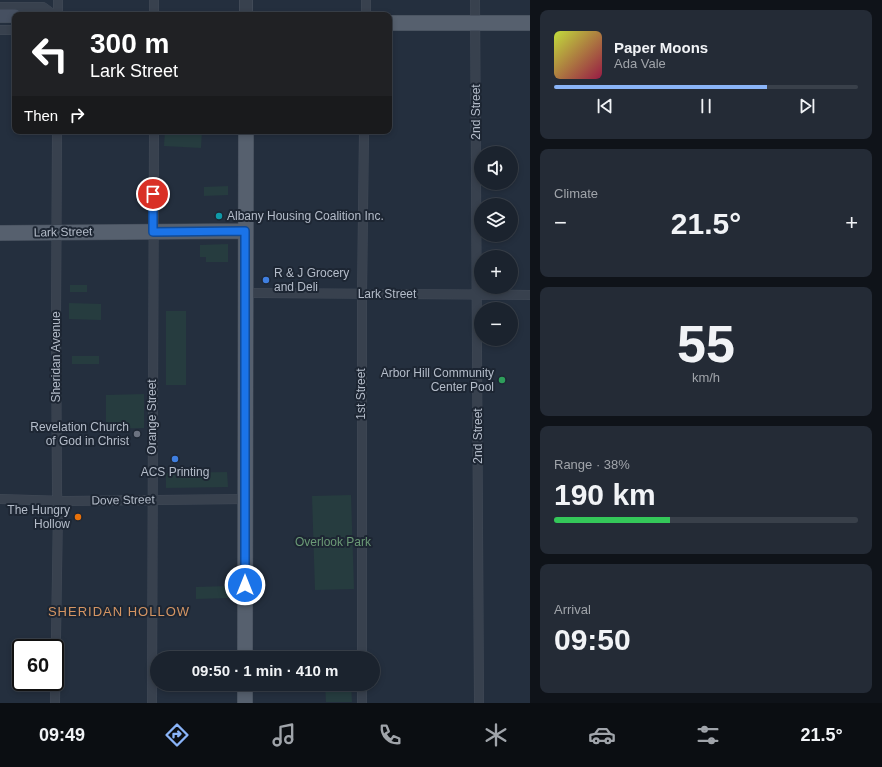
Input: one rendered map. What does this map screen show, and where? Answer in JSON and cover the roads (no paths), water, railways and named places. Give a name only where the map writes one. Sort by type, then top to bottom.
[{"type":"main road","points":[[0,16],[12,16]]},
{"type":"main road","points":[[392,23],[530,23]]},
{"type":"main road","points":[[245,651],[246,134]]},
{"type":"main road","name":"Lark Street","points":[[0,233],[245,231]]},
{"type":"main road","points":[[245,691],[246,703]]},
{"type":"street","points":[[58,0],[58,12]]},
{"type":"street","points":[[154,0],[154,12]]},
{"type":"street","points":[[246,0],[246,12]]},
{"type":"street","points":[[366,0],[366,12]]},
{"type":"street","name":"2nd Street","points":[[475,0],[478,250]]},
{"type":"street","points":[[0,7],[43,7],[50,12]]},
{"type":"street","points":[[0,30],[12,30]]},
{"type":"street","name":"Sheridan Avenue","points":[[54,703],[58,501],[56,323],[57,134]]},
{"type":"street","name":"Orange Street","points":[[152,703],[154,134]]},
{"type":"street","name":"1st Street","points":[[362,651],[362,295],[364,134]]},
{"type":"street","name":"Lark Street","points":[[245,293],[362,295],[478,294]]},
{"type":"street","name":"2nd Street","points":[[478,294],[479,703]]},
{"type":"street","name":"Lark Street","points":[[518,294],[530,294]]},
{"type":"street","name":"Dove Street","points":[[0,499],[58,501],[246,499]]},
{"type":"street","points":[[362,691],[362,703]]},
{"type":"place","name":"Albany Housing Coalition Inc.","points":[[219,216]]},
{"type":"place","name":"R & J Grocery and Deli","points":[[266,280]]},
{"type":"place","name":"Arbor Hill Community Center Pool","points":[[502,380]]},
{"type":"place","name":"Revelation Church of God in Christ","points":[[137,434]]},
{"type":"place","name":"ACS Printing","points":[[175,459]]},
{"type":"place","name":"The Hungry Hollow","points":[[78,517]]},
{"type":"district","name":"SHERIDAN HOLLOW","points":[[119,611]]},
{"type":"park label","name":"Overlook Park","points":[[333,542]]}]
